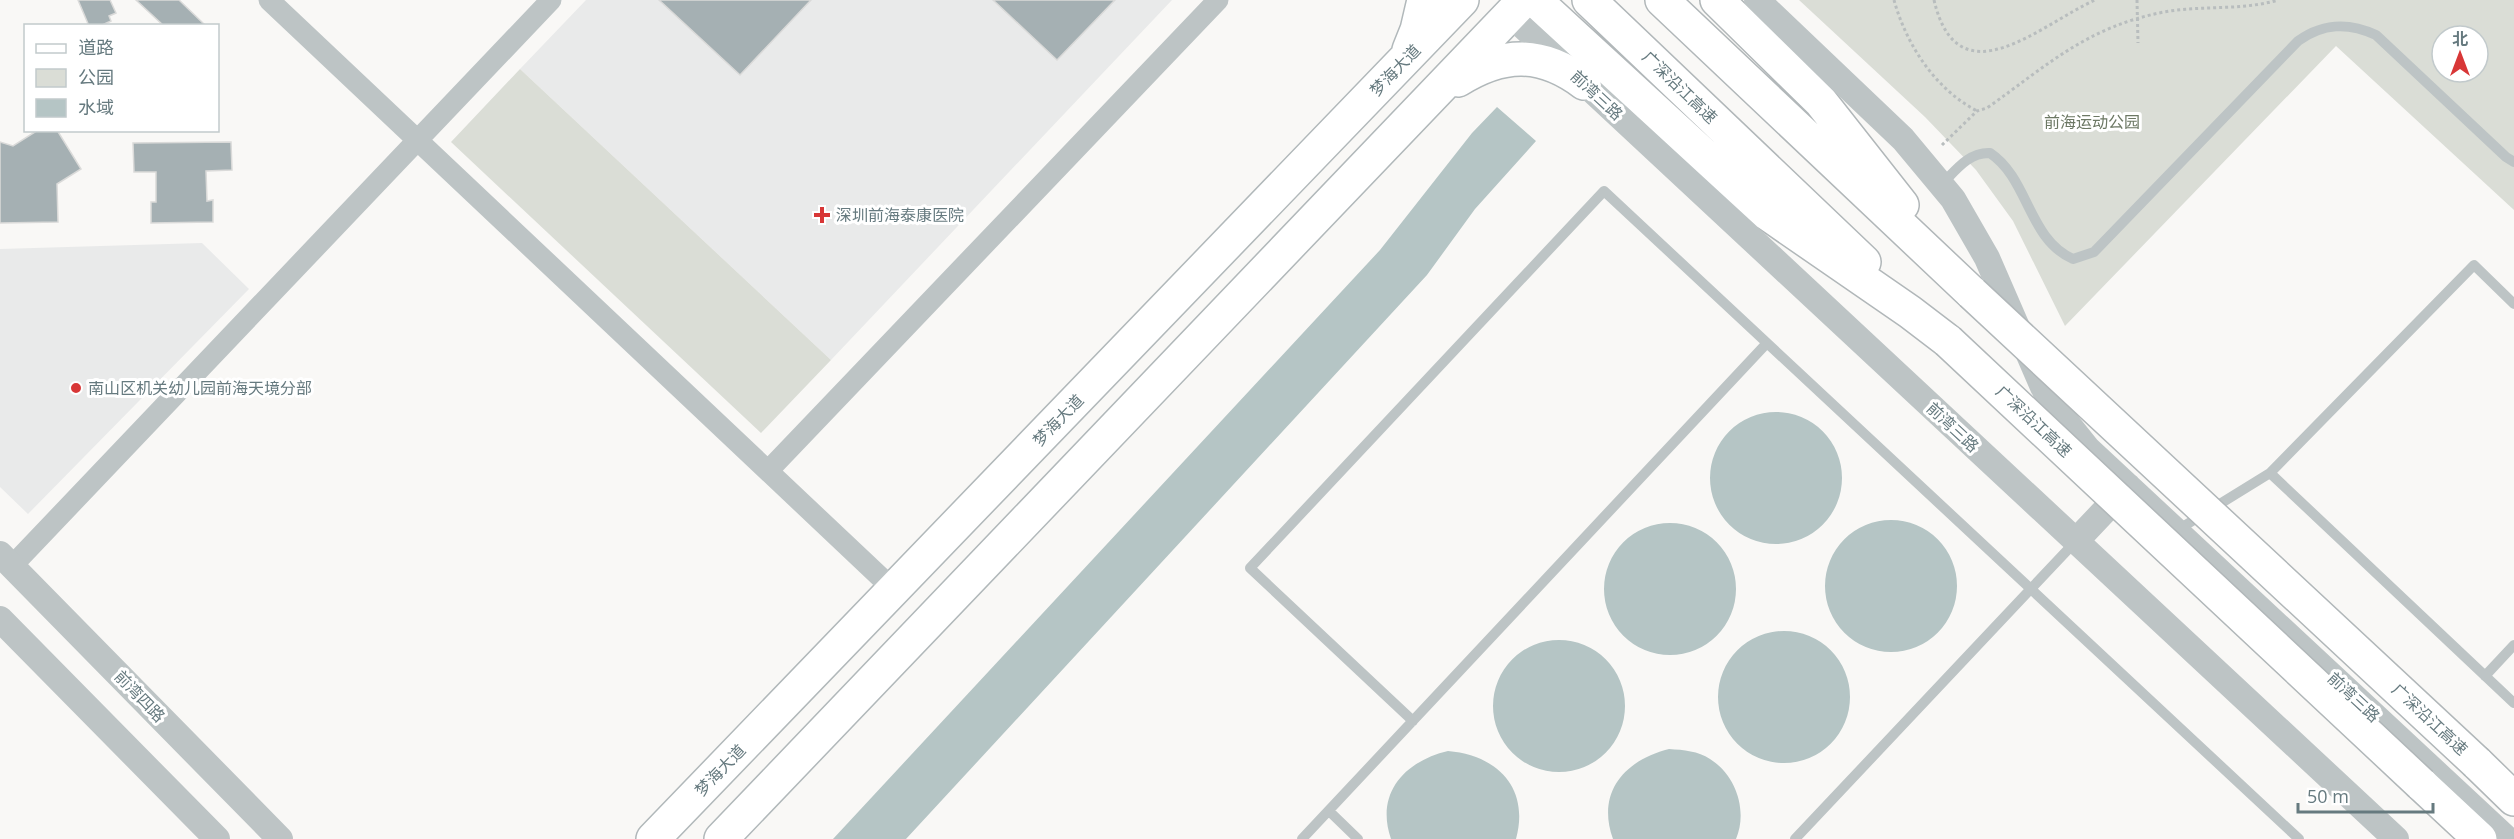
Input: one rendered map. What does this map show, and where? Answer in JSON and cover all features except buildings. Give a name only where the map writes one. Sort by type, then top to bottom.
[{"type":"main road","points":[[1405,60],[1417,30],[1424,0]]},
{"type":"main road","name":"梦海大道","points":[[653,839],[1462,0]]},
{"type":"main road","name":"广深沿江高速","points":[[1589,0],[1948,341],[2480,839]]},
{"type":"main road","name":"广深沿江高速","points":[[1662,0],[2514,799]]},
{"type":"main road","points":[[1717,0],[1821,102],[1972,293]]},
{"type":"main road","points":[[721,839],[1432,97],[1523,5],[1768,214],[1948,341]]},
{"type":"main road","points":[[1432,97],[1476,69],[1496,61],[1515,59],[1554,65],[1584,83]]},
{"type":"main road","points":[[2477,763],[2514,792]]},
{"type":"main road","points":[[2421,784],[2464,839]]},
{"type":"street","points":[[269,0],[894,590]]},
{"type":"street","points":[[6,560],[551,0]]},
{"type":"street","points":[[768,471],[1218,0]]},
{"type":"street","name":"前湾三路","points":[[1757,0],[1903,139],[1953,199],[1987,258],[2056,409],[2088,449],[2507,839]]},
{"type":"street","name":"前湾三路","points":[[1523,5],[1584,83],[2396,839]]},
{"type":"street","points":[[2076,541],[2128,486]]},
{"type":"street","name":"前湾四路","points":[[6,560],[280,839]]},
{"type":"street","points":[[0,619],[217,839]]},
{"type":"lane","points":[[1941,184],[1978,152],[1990,153],[2007,169],[2052,246],[2073,259],[2086,256],[2094,252],[2298,41],[2316,30],[2333,26],[2354,27],[2376,35],[2506,158],[2514,162]]},
{"type":"lane","points":[[1413,721],[1250,568],[1604,191],[2299,839]]},
{"type":"lane","points":[[2176,531],[2270,473],[2474,265],[2514,304]]},
{"type":"lane","points":[[1302,839],[1767,343]]},
{"type":"lane","points":[[2270,473],[2514,703]]},
{"type":"lane","points":[[1794,839],[2076,541]]},
{"type":"lane","points":[[2485,676],[2514,645]]},
{"type":"lane","points":[[1329,811],[1358,839]]},
{"type":"path","points":[[1893,0],[1906,34],[1921,60],[1965,105],[1977,111]]},
{"type":"path","points":[[1934,0],[1941,23],[1954,42],[1963,49],[1980,54],[2012,43],[2095,0]]},
{"type":"path","points":[[2137,0],[2138,43]]},
{"type":"path","points":[[1942,145],[1977,111],[1988,108],[2050,61],[2087,37],[2137,18],[2166,12],[2260,5],[2278,0]]},
{"type":"shaded area","name":"深圳前海泰康医院","points":[[586,0],[1172,0],[831,360],[520,69]]},
{"type":"shaded area","name":"南山区机关幼儿园前海天境分部","points":[[202,243],[249,289],[28,514],[0,487],[0,249]]},
{"type":"green space","name":"前海运动公园","points":[[1799,0],[2514,0],[2514,210],[2336,46],[2065,326],[2013,221],[1976,170],[1925,117]]},
{"type":"green space","points":[[520,69],[831,360],[761,433],[451,142]]},
{"type":"water","points":[[1497,107],[1536,141],[1475,209],[1427,275],[906,839],[833,839],[1380,250],[1472,133]]},
{"type":"water","points":[[1776,412],[1801,417],[1823,431],[1837,453],[1842,478],[1837,503],[1823,525],[1801,539],[1776,544],[1751,539],[1729,525],[1715,503],[1710,478],[1715,453],[1729,431],[1751,417]]},
{"type":"water","points":[[1891,520],[1916,525],[1938,539],[1952,561],[1957,586],[1952,611],[1938,633],[1916,647],[1891,652],[1866,647],[1844,633],[1830,611],[1825,586],[1830,561],[1844,539],[1866,525]]},
{"type":"water","points":[[1670,523],[1695,528],[1717,542],[1731,564],[1736,589],[1731,614],[1717,636],[1695,650],[1670,655],[1645,650],[1623,636],[1609,614],[1604,589],[1609,564],[1623,542],[1645,528]]},
{"type":"water","points":[[1784,631],[1809,636],[1831,650],[1845,672],[1850,697],[1845,722],[1831,744],[1809,758],[1784,763],[1759,758],[1737,744],[1723,722],[1718,697],[1723,672],[1737,650],[1759,636]]},
{"type":"water","points":[[1559,640],[1584,645],[1606,659],[1620,681],[1625,706],[1620,731],[1606,753],[1584,767],[1559,772],[1534,767],[1512,753],[1498,731],[1493,706],[1498,681],[1512,659],[1534,645]]},
{"type":"water","points":[[1669,749],[1701,754],[1727,774],[1740,806],[1741,817],[1736,839],[1613,839],[1608,807],[1618,780],[1639,761]]},
{"type":"water","points":[[1448,751],[1481,759],[1506,777],[1514,790],[1518,804],[1519,821],[1516,839],[1391,839],[1387,822],[1387,807],[1397,782],[1419,762]]},
{"type":"place","name":"深圳前海泰康医院","points":[[822,215]]},
{"type":"place","name":"南山区机关幼儿园前海天境分部","points":[[76,388]]}]
